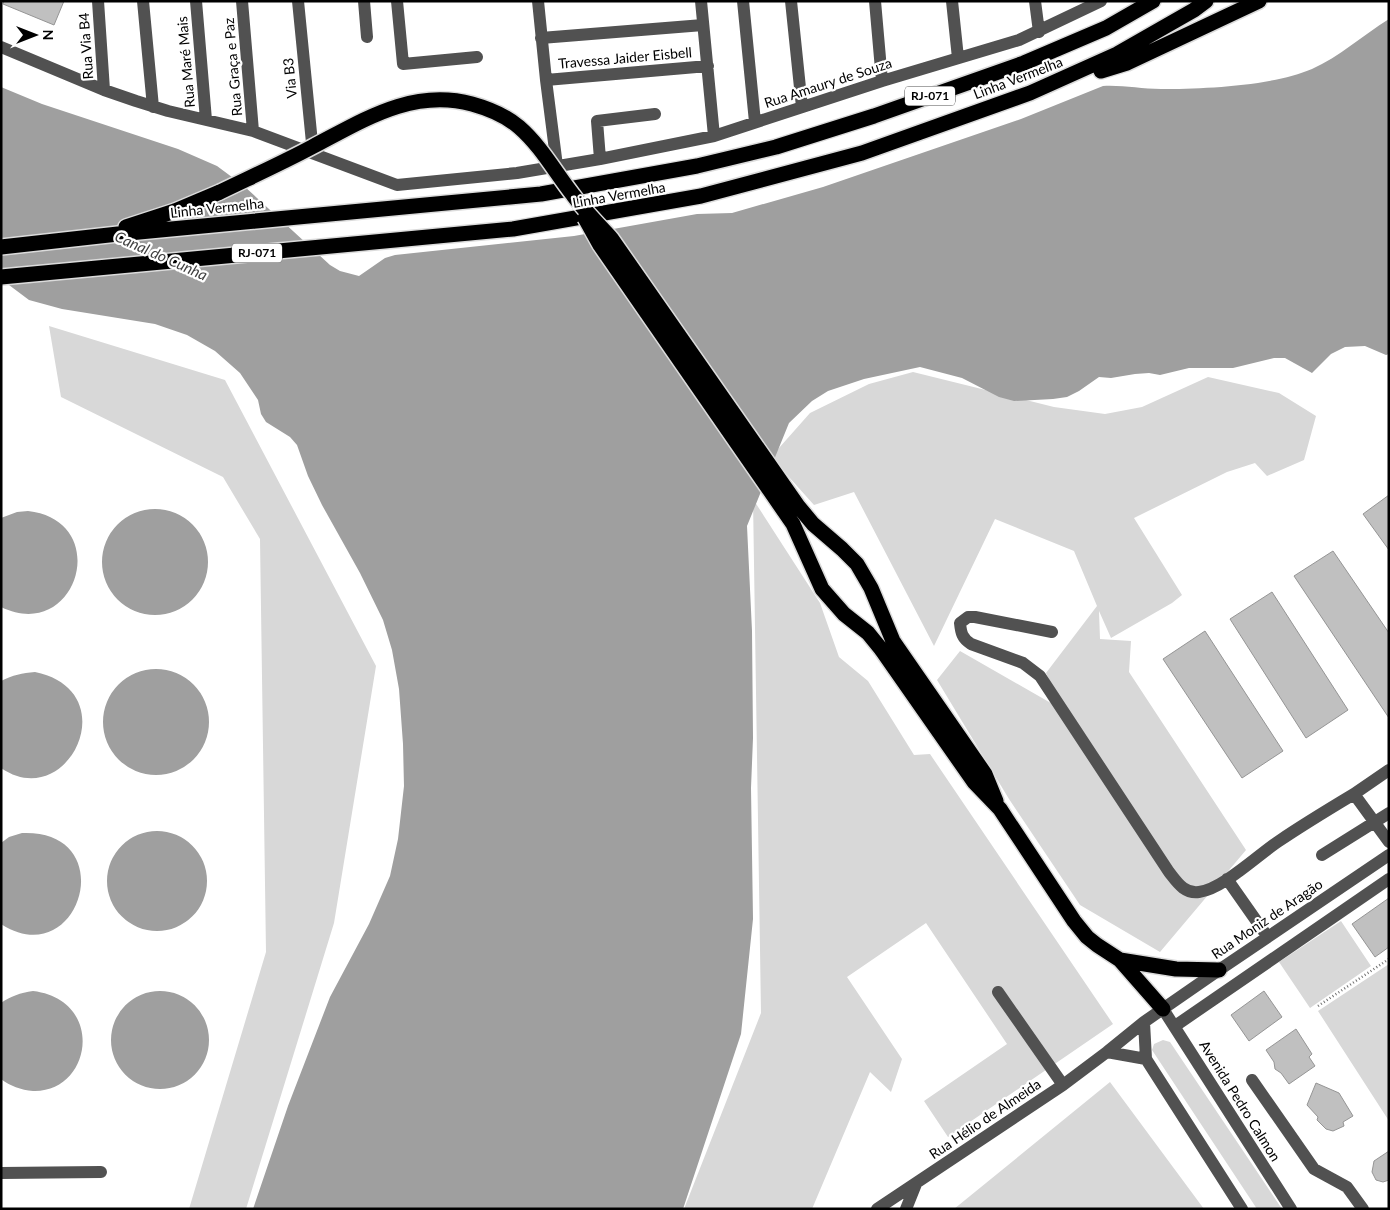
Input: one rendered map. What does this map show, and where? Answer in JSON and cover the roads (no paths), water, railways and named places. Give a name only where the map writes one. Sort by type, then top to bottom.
[{"type":"highway","name":"Linha Vermelha","points":[[1,248],[70,239],[541,194],[698,166],[776,147],[874,116],[1024,63],[1106,28],[1153,1]]},
{"type":"highway","name":"Linha Vermelha","points":[[1,277],[513,229],[701,196],[862,153],[1030,93],[1118,54],[1194,10],[1206,1]]},
{"type":"highway","points":[[1030,93],[1127,63],[1259,1]]},
{"type":"highway","points":[[70,239],[120,228],[175,212],[277,165],[372,116],[400,105],[429,99],[453,100],[467,102],[508,118],[536,144],[574,196],[611,238],[802,512],[857,564],[871,588],[893,641],[974,782],[1000,809],[1074,921],[1097,946],[1120,960],[1164,1009]]},
{"type":"highway","points":[[574,196],[600,246],[793,524],[822,589],[844,614],[874,640],[929,705]]},
{"type":"highway","points":[[1120,960],[1176,969],[1219,970]]},
{"type":"street","name":"Rua Via B4","points":[[98,1],[104,90]]},
{"type":"street","points":[[144,1],[153,107]]},
{"type":"street","name":"Rua Maré Mais","points":[[196,1],[206,120]]},
{"type":"street","name":"Rua Graça e Paz","points":[[242,1],[253,131]]},
{"type":"street","name":"Via B3","points":[[298,1],[313,153]]},
{"type":"street","points":[[364,1],[367,37]]},
{"type":"street","points":[[397,1],[404,64],[477,57]]},
{"type":"street","points":[[538,1],[557,166]]},
{"type":"street","points":[[701,1],[714,136]]},
{"type":"street","points":[[743,1],[755,122]]},
{"type":"street","points":[[791,1],[802,107]]},
{"type":"street","points":[[874,1],[882,81]]},
{"type":"street","points":[[952,1],[958,58]]},
{"type":"street","points":[[1035,1],[1039,32]]},
{"type":"street","name":"Rua Amaury de Souza","points":[[1,47],[104,90],[153,107],[253,131],[397,185],[518,173],[600,160],[714,136],[882,81],[1019,40],[1101,1]]},
{"type":"street","points":[[541,38],[703,25]]},
{"type":"street","name":"Travessa Jaider Eisbell","points":[[546,80],[708,66]]},
{"type":"street","points":[[600,160],[597,120],[655,114]]},
{"type":"street","points":[[1052,632],[975,617],[968,617],[960,623],[963,638],[971,644],[1017,660],[1040,676],[1169,872],[1182,888],[1189,891],[1200,892],[1227,879],[1279,841],[1389,770]]},
{"type":"street","points":[[1354,794],[1389,842]]},
{"type":"street","points":[[1322,854],[1389,813]]},
{"type":"street","name":"Rua Moniz de Aragão","points":[[1144,1022],[1267,936],[1389,855]]},
{"type":"street","points":[[1227,879],[1267,936]]},
{"type":"street","points":[[1175,1026],[1389,879]]},
{"type":"street","points":[[998,992],[1062,1085]]},
{"type":"street","name":"Avenida Pedro Calmon","points":[[1164,1009],[1291,1209]]},
{"type":"street","points":[[1144,1022],[1146,1059],[1242,1209]]},
{"type":"street","name":"Rua Hélio de Almeida","points":[[878,1209],[1062,1085],[1144,1022]]},
{"type":"street","points":[[1107,1052],[1146,1059]]},
{"type":"street","points":[[1252,1080],[1314,1169],[1347,1186],[1363,1209]]},
{"type":"street","points":[[1,1173],[101,1172]]},
{"type":"street","points":[[906,1209],[916,1184]]},
{"type":"water","name":"Canal do Cunha","points":[[1389,19],[1389,354],[1386,355],[1365,346],[1345,347],[1331,354],[1312,373],[1285,358],[1274,358],[1233,368],[1189,368],[1160,375],[1149,373],[1111,378],[1099,377],[1067,397],[1014,401],[999,397],[962,378],[920,367],[864,379],[828,391],[812,401],[789,423],[747,526],[752,631],[753,738],[751,788],[753,919],[741,1034],[683,1209],[253,1209],[288,1106],[330,997],[369,924],[390,876],[398,839],[404,786],[399,689],[392,650],[383,620],[360,573],[322,505],[308,476],[297,445],[290,437],[266,422],[261,414],[258,400],[240,373],[215,351],[187,335],[155,324],[62,309],[29,300],[1,279],[1,87],[42,104],[178,149],[217,166],[244,186],[330,265],[340,271],[359,276],[385,258],[395,255],[574,236],[697,214],[732,213],[823,187],[1021,119],[1103,86],[1154,89],[1197,88],[1258,83],[1296,75],[1322,64]]},
{"type":"water","points":[[155,509],[175,513],[192,525],[204,542],[208,562],[204,582],[192,599],[175,611],[155,615],[135,611],[118,599],[106,582],[102,562],[106,542],[118,525],[135,513]]},
{"type":"water","points":[[28,511],[55,520],[71,535],[77,556],[75,577],[66,596],[49,609],[28,614],[1,607],[1,518],[17,512]]},
{"type":"water","points":[[156,669],[176,673],[193,685],[205,702],[209,722],[205,742],[193,759],[176,771],[156,775],[136,771],[119,759],[107,742],[103,722],[107,702],[119,685],[136,673]]},
{"type":"water","points":[[35,672],[63,683],[78,701],[82,723],[78,744],[65,763],[48,775],[25,778],[1,768],[1,681],[10,677]]},
{"type":"water","points":[[157,831],[176,835],[192,846],[203,862],[207,881],[203,900],[192,916],[176,927],[157,931],[138,927],[122,916],[111,900],[107,881],[111,862],[122,846],[138,835]]},
{"type":"water","points":[[22,833],[53,838],[72,853],[81,873],[79,896],[69,917],[52,931],[29,935],[1,924],[1,843],[9,837]]},
{"type":"water","points":[[33,991],[56,998],[72,1011],[81,1027],[82,1045],[78,1063],[68,1077],[53,1088],[33,1091],[8,1084],[1,1079],[1,1003],[16,995]]},
{"type":"water","points":[[160,991],[179,994],[195,1005],[206,1021],[209,1040],[206,1059],[195,1075],[179,1086],[160,1089],[141,1086],[125,1075],[114,1059],[111,1040],[114,1021],[125,1005],[141,994]]}]
